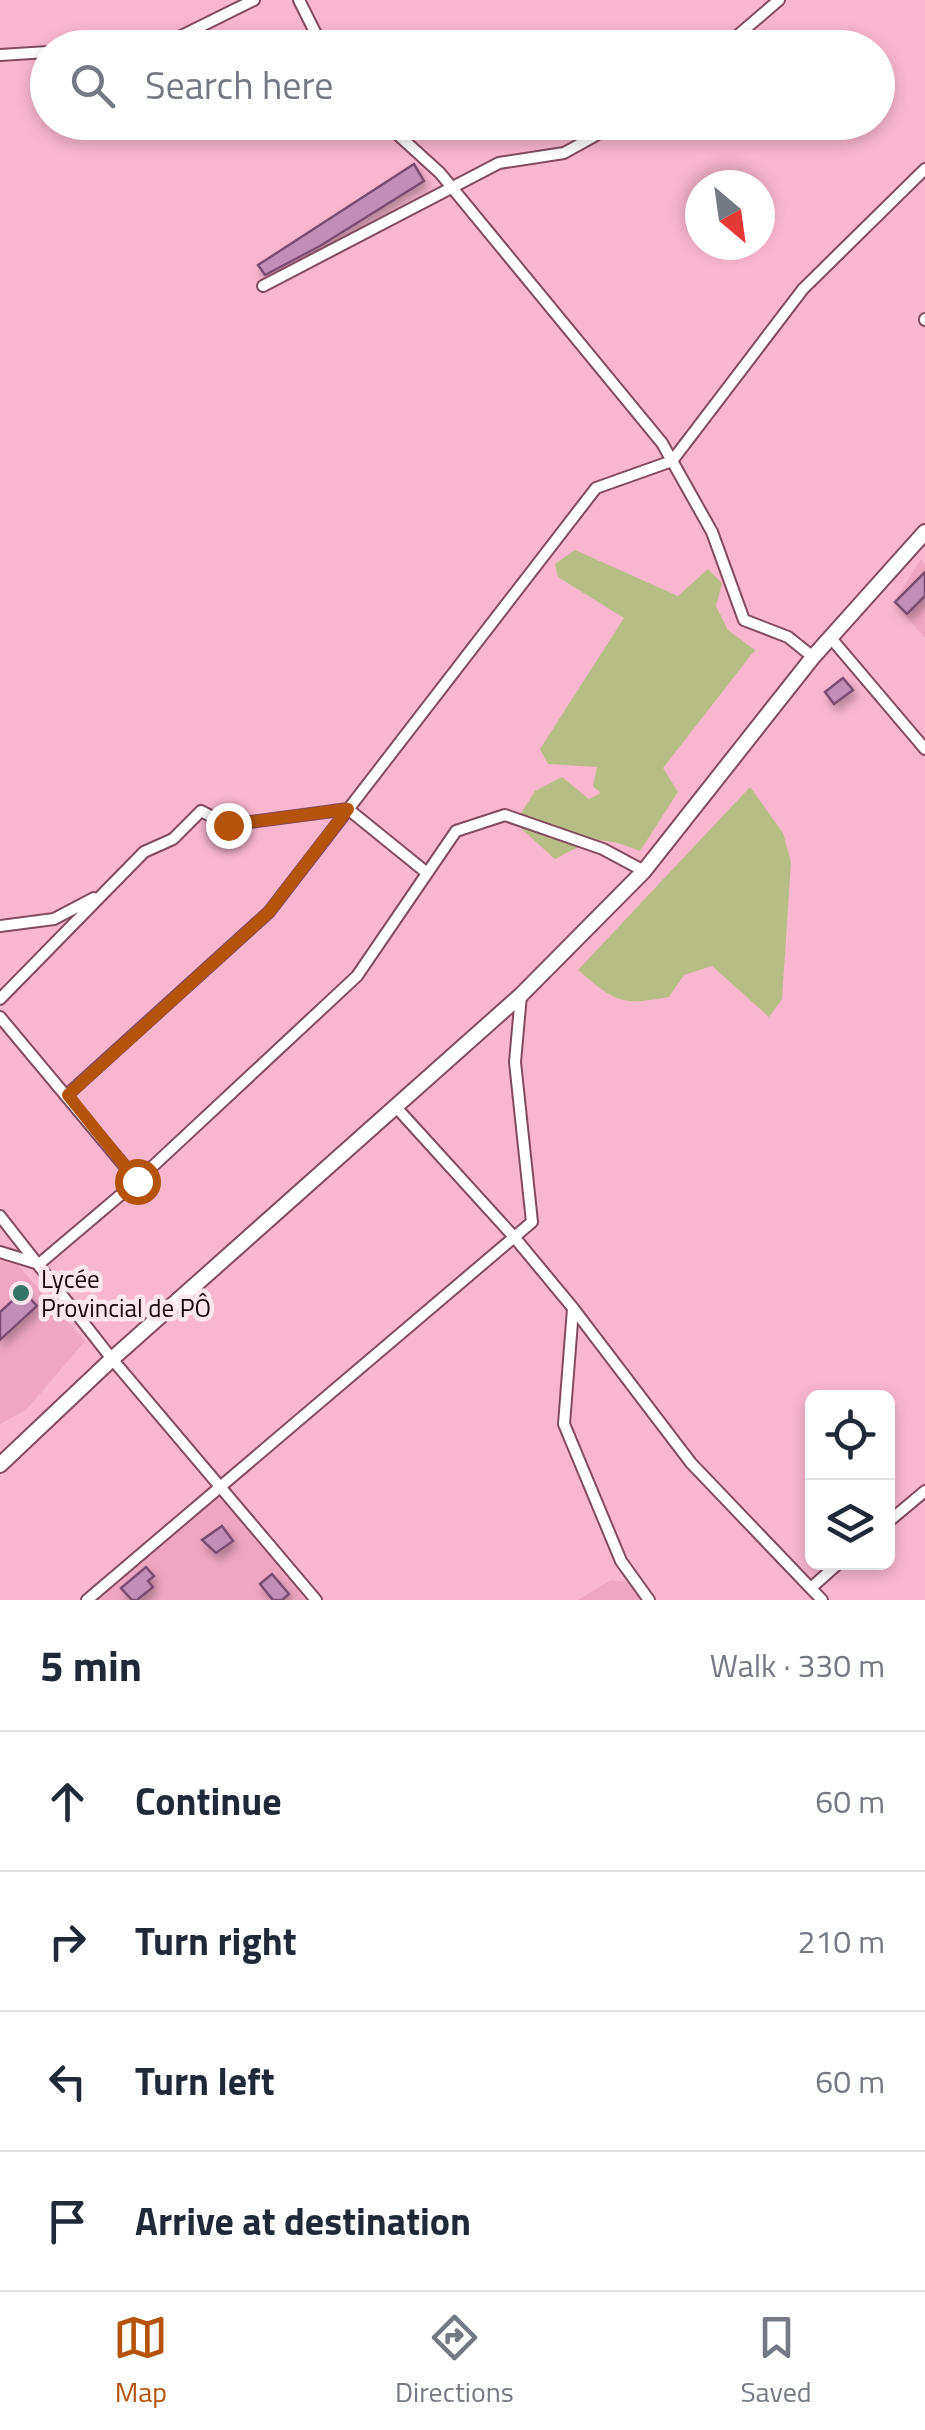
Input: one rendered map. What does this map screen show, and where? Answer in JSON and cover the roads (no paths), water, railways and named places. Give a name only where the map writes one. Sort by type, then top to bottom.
[{"type":"main road","points":[[0,1465],[112,1359],[521,995],[644,870],[812,657],[922,542]]},
{"type":"street","points":[[193,30],[254,0]]},
{"type":"street","points":[[299,0],[314,30]]},
{"type":"street","points":[[744,30],[780,0]]},
{"type":"street","points":[[0,55],[30,53]]},
{"type":"street","points":[[403,140],[452,187],[662,443],[712,532],[744,620],[788,637],[812,657]]},
{"type":"street","points":[[263,286],[499,163],[564,153],[587,140]]},
{"type":"street","points":[[68,1095],[269,912],[596,488],[672,461],[802,289],[925,169]]},
{"type":"street","points":[[830,637],[925,749]]},
{"type":"street","points":[[0,999],[144,852],[174,839],[201,811],[228,825],[348,809],[428,874]]},
{"type":"street","points":[[38,1264],[137,1181],[357,976],[456,831],[504,816],[603,849],[644,870]]},
{"type":"street","points":[[0,926],[54,919],[103,893]]},
{"type":"street","points":[[87,1600],[532,1222],[515,1062],[521,995]]},
{"type":"street","points":[[0,1016],[137,1181]]},
{"type":"street","points":[[394,1106],[515,1238],[690,1463],[822,1600]]},
{"type":"street","points":[[0,1216],[112,1359],[316,1600]]},
{"type":"street","points":[[0,1252],[38,1264]]},
{"type":"street","points":[[573,1308],[564,1424],[621,1562],[649,1600]]},
{"type":"street","points":[[895,1516],[925,1490]]},
{"type":"street","points":[[812,1586],[831,1570]]},
{"type":"place","name":"Lycée Provincial de PÔ","points":[[21,1293]]}]
